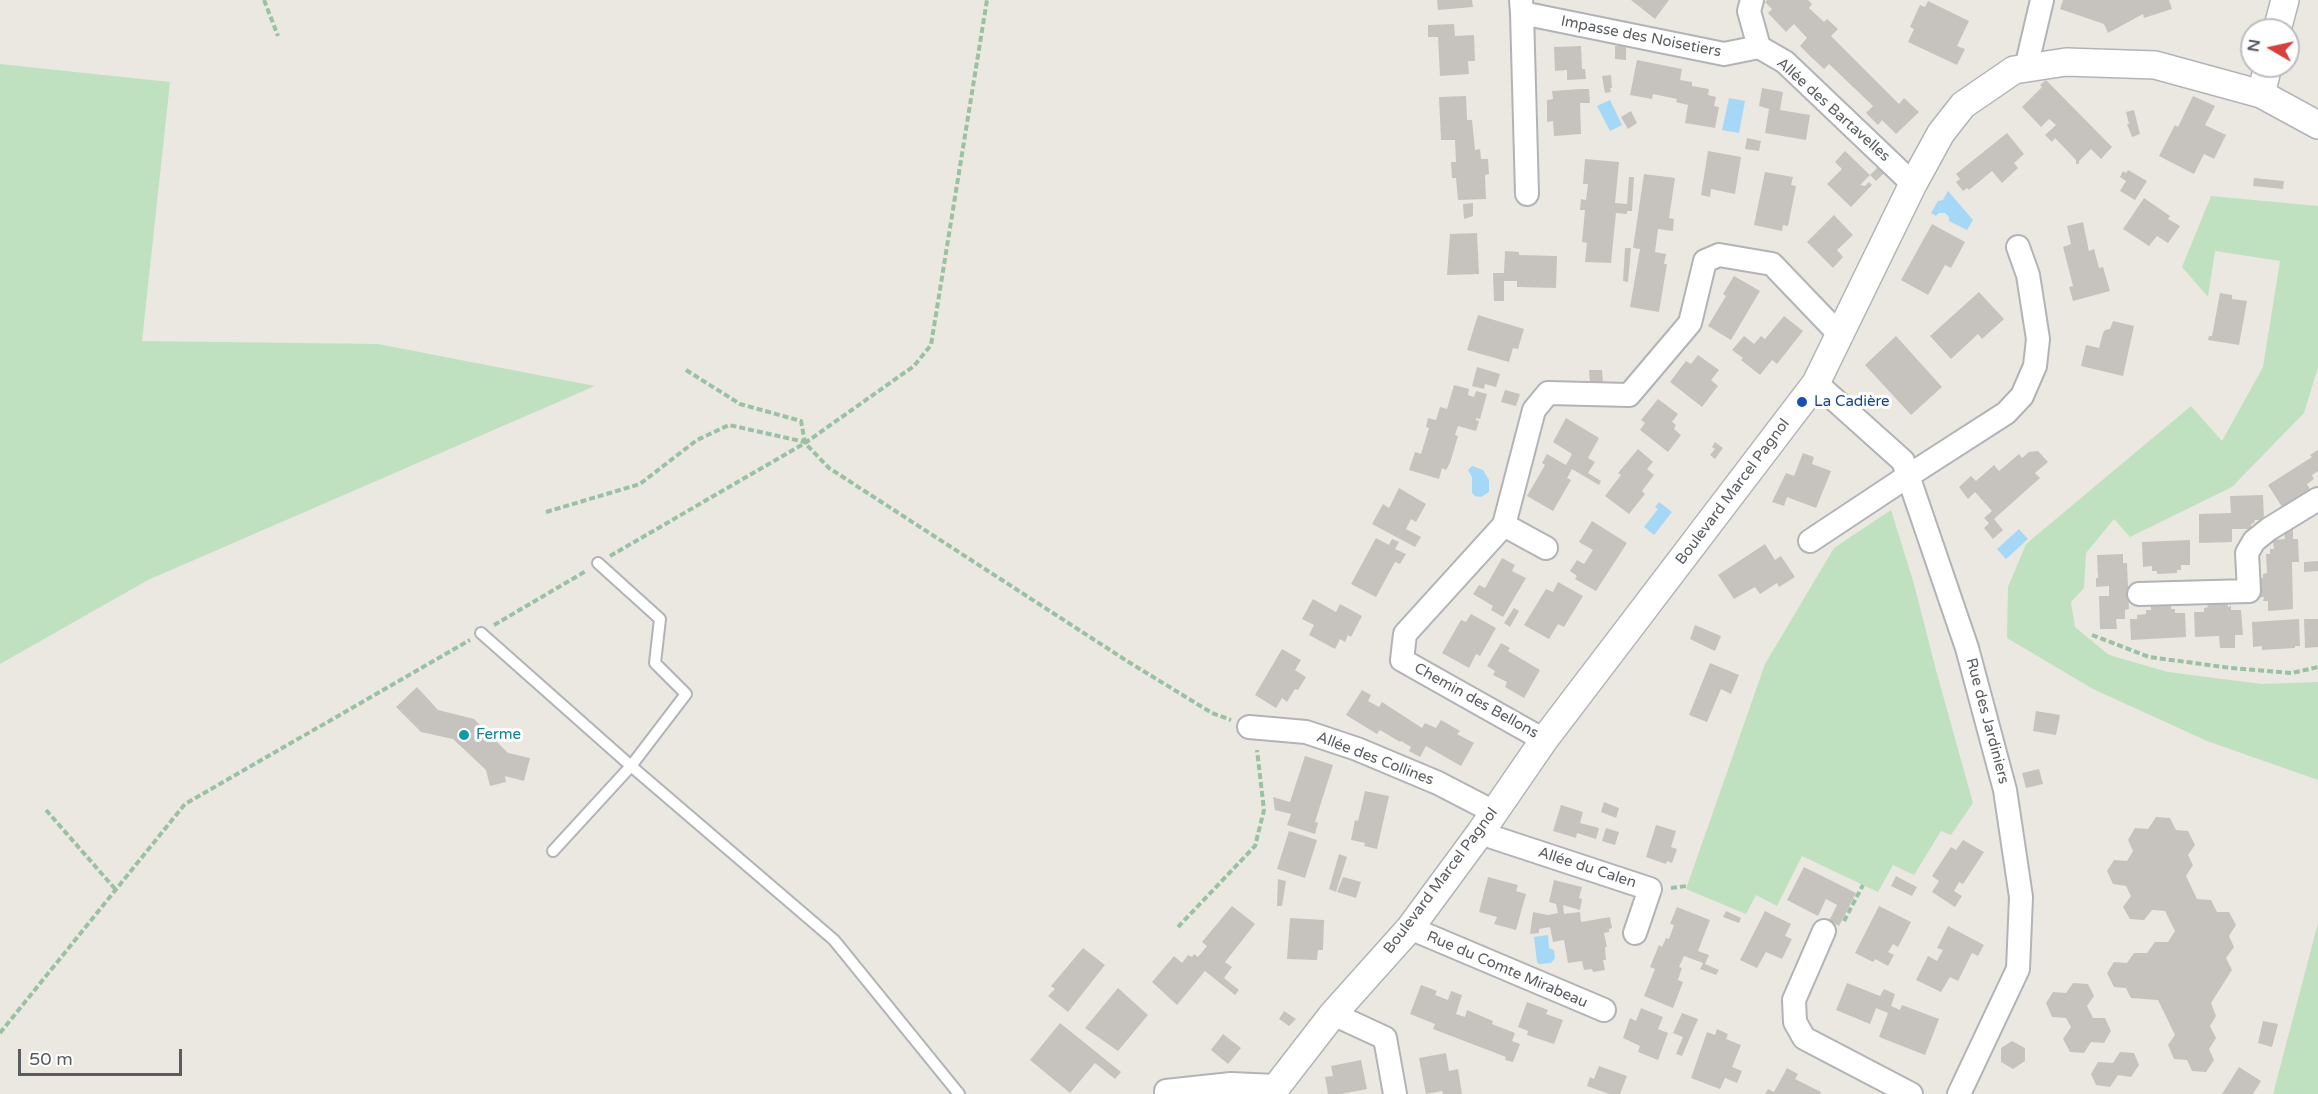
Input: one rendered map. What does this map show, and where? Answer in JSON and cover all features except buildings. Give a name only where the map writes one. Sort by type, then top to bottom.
[{"type":"street","points":[[1752,0],[1749,11],[1759,47]]},
{"type":"street","points":[[2026,68],[2042,0]]},
{"type":"street","name":"Impasse des Noisetiers","points":[[1527,194],[1521,7],[1724,54],[1759,47]]},
{"type":"street","name":"Allée des Bartavelles","points":[[1759,47],[1785,62],[1913,184]]},
{"type":"street","name":"Boulevard Marcel Pagnol","points":[[1274,1090],[1334,1014],[1410,928],[1544,740],[1816,383],[1913,184],[1941,133],[1963,105],[2014,70],[2066,62],[2155,65],[2261,94],[2318,125]]},
{"type":"street","points":[[2261,94],[2265,78]]},
{"type":"street","points":[[1810,541],[2006,413],[2022,396],[2035,366],[2038,339],[2028,275],[2018,247]]},
{"type":"street","name":"Chemin des Bellons","points":[[1544,740],[1402,660],[1406,634],[1504,525],[1534,410],[1548,393],[1629,395],[1690,322],[1705,261],[1719,255],[1772,264],[1840,335]]},
{"type":"street","name":"Rue des Jardiniers","points":[[1816,383],[1903,460],[1967,648],[2004,790],[2020,897],[2018,969],[1959,1094]]},
{"type":"street","points":[[2139,594],[2249,591],[2247,553],[2254,541],[2269,529],[2318,499]]},
{"type":"street","points":[[1504,525],[1545,548]]},
{"type":"street","name":"Allée des Collines","points":[[1249,727],[1306,732],[1357,749],[1438,783],[1487,823]]},
{"type":"street","name":"Allée du Calen","points":[[1487,823],[1650,889],[1635,933]]},
{"type":"street","name":"Rue du Comte Mirabeau","points":[[1410,928],[1604,1010]]},
{"type":"street","points":[[1824,931],[1794,1000],[1795,1022],[1804,1038],[1911,1094]]},
{"type":"street","points":[[1334,1014],[1385,1038],[1395,1094]]},
{"type":"street","points":[[1166,1091],[1231,1084],[1274,1090]]},
{"type":"lane","points":[[554,851],[631,766],[686,694],[655,663],[660,619],[598,563]]},
{"type":"lane","points":[[481,633],[631,766],[834,940],[959,1094]]},
{"type":"path","points":[[264,0],[278,36]]},
{"type":"path","points":[[0,1033],[185,804],[805,443],[914,366],[931,345],[987,0]]},
{"type":"path","points":[[686,370],[740,404],[801,421],[805,443]]},
{"type":"path","points":[[546,512],[640,484],[697,441],[729,425],[805,443],[829,468],[1117,654],[1212,713],[1249,727],[1259,755],[1264,810],[1255,846],[1178,927]]},
{"type":"path","points":[[2092,635],[2149,657],[2231,668],[2292,673],[2318,667]]},
{"type":"path","points":[[46,810],[116,890]]},
{"type":"path","points":[[1824,931],[1838,932],[1863,885]]},
{"type":"green space","points":[[0,64],[170,82],[142,341],[378,344],[595,386],[148,580],[0,664]]},
{"type":"green space","points":[[2211,196],[2318,206],[2318,367],[2304,413],[2232,487],[2130,537],[2114,519],[2086,553],[2084,588],[2071,602],[2075,627],[2109,655],[2168,672],[2262,684],[2318,682],[2318,780],[2207,741],[2093,689],[2007,638],[2008,587],[2026,544],[2191,406],[2222,441],[2263,367],[2280,261],[2215,251],[2208,297],[2182,267]]},
{"type":"green space","points":[[1891,510],[1914,584],[1973,803],[1951,835],[1941,831],[1914,875],[1893,865],[1878,892],[1802,856],[1777,906],[1756,895],[1746,914],[1686,889],[1765,664],[1834,548]]},
{"type":"green space","points":[[2318,923],[2318,1094],[2273,1094]]},
{"type":"water","points":[[1729,98],[1745,101],[1739,133],[1722,130]]},
{"type":"water","points":[[1610,100],[1622,125],[1610,131],[1597,106]]},
{"type":"water","points":[[1948,191],[1973,220],[1967,230],[1949,221],[1945,213],[1939,213],[1936,216],[1931,213]]},
{"type":"water","points":[[1472,466],[1483,470],[1489,480],[1489,492],[1481,497],[1472,493],[1472,477],[1468,470]]},
{"type":"water","points":[[1659,502],[1672,512],[1654,535],[1644,527],[1658,509],[1655,507]]},
{"type":"water","points":[[2019,529],[2028,539],[2006,559],[1997,549]]},
{"type":"water","points":[[1548,935],[1549,948],[1554,950],[1555,958],[1551,963],[1539,964],[1534,937]]},
{"type":"place","name":"La Cadière","points":[[1802,402]]},
{"type":"place","name":"Ferme","points":[[464,735]]}]
